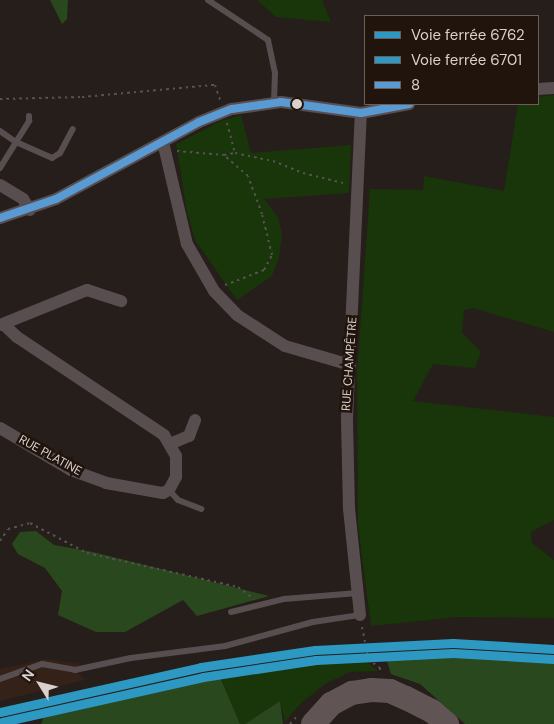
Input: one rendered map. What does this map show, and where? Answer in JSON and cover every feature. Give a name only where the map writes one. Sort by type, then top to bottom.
[{"type":"highway","points":[[312,722],[330,704],[352,693],[390,691],[432,710],[447,724]]},
{"type":"highway","points":[[406,698],[427,724]]},
{"type":"street","points":[[539,89],[554,88]]},
{"type":"street","points":[[0,218],[30,210],[85,185],[164,145],[223,112],[274,102],[361,113],[404,105]]},
{"type":"street","name":"RUE CHAMPÊTRE","points":[[360,615],[349,509],[347,418],[361,113]]},
{"type":"street","points":[[164,145],[187,244],[214,291],[237,315],[285,346],[350,365]]},
{"type":"street","points":[[0,184],[23,198],[30,210]]},
{"type":"street","points":[[121,301],[87,290],[2,325],[17,337],[164,435],[176,456],[176,470],[169,490]]},
{"type":"street","points":[[170,444],[189,436],[195,420]]},
{"type":"street","name":"RUE PLATINE","points":[[0,428],[71,470],[106,483],[154,493],[169,490]]},
{"type":"lane","points":[[208,0],[268,40],[275,73],[274,102]]},
{"type":"lane","points":[[0,168],[29,116]]},
{"type":"lane","points":[[0,131],[16,142],[52,158],[60,153],[73,129]]},
{"type":"lane","points":[[169,490],[178,500],[201,509]]},
{"type":"lane","points":[[231,612],[284,599],[358,593]]},
{"type":"lane","points":[[0,679],[42,664],[75,670],[131,658],[225,646],[313,622],[360,615]]},
{"type":"path","points":[[0,99],[82,97],[215,85],[235,153]]},
{"type":"path","points":[[164,145],[224,155],[235,153],[359,187]]},
{"type":"path","points":[[214,291],[264,270],[272,255],[262,214],[248,176],[224,155]]},
{"type":"path","points":[[0,541],[8,529],[30,523],[87,553],[238,587],[254,597],[256,606]]},
{"type":"path","points":[[363,635],[367,656]]},
{"type":"shaded area","points":[[46,659],[81,664],[75,670],[85,680],[0,701],[0,669]]},
{"type":"green space","points":[[50,0],[68,0],[67,19],[62,24]]},
{"type":"green space","points":[[257,0],[322,0],[331,22],[276,17]]},
{"type":"green space","points":[[554,95],[554,332],[473,308],[464,310],[462,333],[481,352],[475,368],[433,364],[413,401],[554,417],[554,520],[531,532],[532,543],[554,560],[554,618],[457,617],[371,626],[358,524],[357,375],[370,189],[423,190],[424,176],[504,191],[518,105],[539,105],[539,97]]},
{"type":"green space","points":[[241,115],[251,153],[351,145],[349,193],[264,199],[278,217],[282,235],[279,258],[272,276],[237,300],[195,240],[187,212],[176,144],[221,121]]},
{"type":"green space","points":[[36,531],[54,545],[93,552],[269,596],[197,616],[183,600],[125,632],[96,632],[58,615],[62,591],[45,568],[18,554],[12,544],[20,532]]},
{"type":"green space","points":[[504,655],[554,661],[554,724],[465,724],[420,684],[391,674],[386,658]]},
{"type":"green space","points":[[362,658],[378,671],[350,672],[325,684],[300,704],[285,722],[280,701],[245,724],[240,724],[220,677],[243,669]]},
{"type":"green space","points":[[220,677],[240,724],[41,724],[45,714],[121,695]]},
{"type":"green space","points":[[280,701],[283,724],[245,724]]},
{"type":"rail line","name":"6762","points":[[0,712],[201,667],[315,650],[453,643],[554,649]]},
{"type":"rail line","name":"6701","points":[[2,722],[203,677],[316,660],[453,653],[553,659]]},
{"type":"transit line","name":"8","points":[[0,218],[56,199],[199,122],[232,109],[281,102],[361,113],[404,105]]}]
